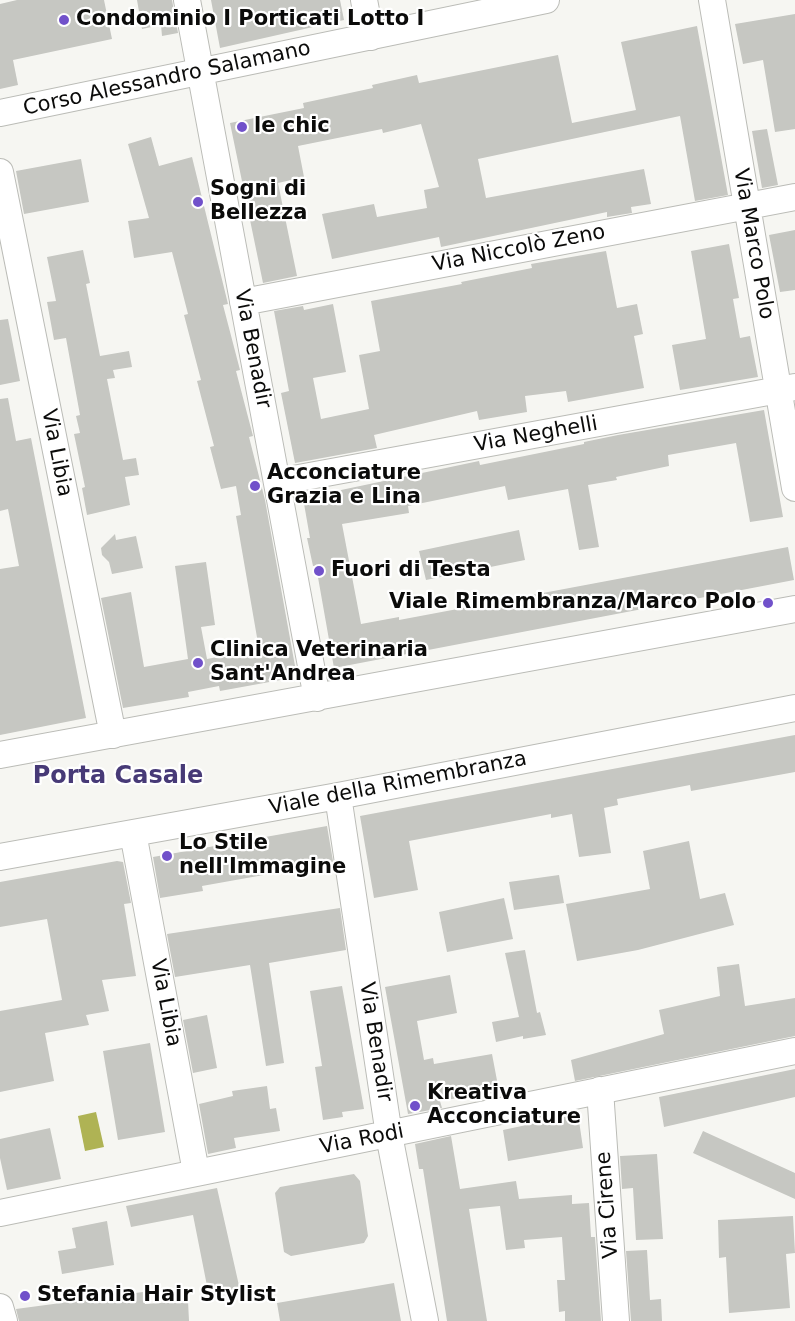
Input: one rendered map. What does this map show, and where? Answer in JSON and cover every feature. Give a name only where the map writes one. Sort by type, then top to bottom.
[{"type":"street","name":"Via Benadir","points":[[187,0],[317,698]]},
{"type":"street","points":[[363,0],[371,37]]},
{"type":"street","name":"Corso Alessandro Salamano","points":[[0,113],[371,37],[516,3],[546,0]]},
{"type":"street","name":"Via Marco Polo","points":[[712,0],[747,206],[787,389],[795,488]]},
{"type":"street","name":"Via Libia","points":[[0,172],[113,735]]},
{"type":"street","name":"Via Niccolò Zeno","points":[[243,302],[795,197]]},
{"type":"street","name":"Via Neghelli","points":[[277,482],[787,389]]},
{"type":"street","points":[[0,755],[795,609]]},
{"type":"street","name":"Viale della Rimembranza","points":[[0,857],[338,796],[795,708]]},
{"type":"street","name":"Via Benadir","points":[[338,796],[389,1135],[425,1321]]},
{"type":"street","name":"Via Libia","points":[[133,833],[196,1173]]},
{"type":"street","name":"Via Rodi","points":[[0,1213],[795,1051]]},
{"type":"street","name":"Via Cirene","points":[[600,1090],[616,1321]]},
{"type":"street","points":[[0,1307],[4,1321]]},
{"type":"shaded area","points":[[96,1112],[104,1147],[85,1151],[78,1116]]},
{"type":"building","name":"Condominio I Porticati Lotto I","points":[[17,0],[104,0],[112,39],[13,60],[18,85],[0,89],[0,4]]},
{"type":"building","points":[[137,0],[172,0],[178,33],[162,36],[161,25],[142,29]]},
{"type":"building","points":[[211,0],[340,0],[344,20],[220,48]]},
{"type":"building","points":[[795,14],[795,129],[775,132],[763,60],[743,64],[735,24]]},
{"type":"building","points":[[697,26],[728,195],[695,201],[680,116],[478,159],[486,198],[644,169],[651,204],[631,207],[632,213],[607,217],[607,212],[441,247],[439,237],[332,259],[322,214],[374,204],[377,217],[427,208],[424,190],[439,187],[421,124],[383,133],[382,129],[298,146],[304,177],[278,183],[297,276],[263,283],[230,123],[304,108],[303,103],[373,88],[372,85],[417,75],[419,83],[558,55],[572,123],[636,110],[621,42]]},
{"type":"building","points":[[767,129],[778,185],[762,188],[752,131]]},
{"type":"building","points":[[151,137],[159,166],[192,157],[228,304],[223,305],[240,370],[236,371],[253,436],[249,437],[265,500],[297,677],[220,691],[219,686],[188,692],[189,697],[123,708],[101,598],[131,592],[144,667],[188,659],[175,566],[206,562],[215,625],[201,627],[207,659],[259,649],[236,516],[241,515],[236,486],[221,489],[210,447],[214,446],[197,381],[201,380],[184,315],[188,314],[172,252],[134,258],[128,221],[149,218],[128,144]]},
{"type":"building","points":[[81,159],[89,202],[24,214],[16,171]]},
{"type":"building","points":[[795,230],[795,290],[780,292],[769,235]]},
{"type":"building","points":[[729,244],[739,298],[733,299],[740,338],[750,336],[758,377],[680,390],[672,345],[706,339],[691,251]]},
{"type":"building","points":[[83,250],[90,283],[86,284],[100,356],[129,351],[132,367],[113,370],[115,378],[107,379],[123,460],[136,458],[139,475],[125,477],[130,505],[87,515],[82,488],[85,487],[74,434],[80,433],[76,416],[80,415],[66,338],[54,340],[47,302],[56,301],[47,257]]},
{"type":"building","points":[[606,251],[617,308],[637,304],[643,334],[634,336],[644,388],[568,402],[566,391],[525,396],[527,412],[479,420],[477,411],[374,435],[377,448],[295,463],[281,393],[289,391],[274,311],[303,306],[304,310],[333,304],[346,372],[313,378],[321,419],[369,409],[359,355],[380,351],[371,301],[532,268],[531,264]]},
{"type":"building","points":[[8,319],[20,381],[0,385],[0,320]]},
{"type":"building","points":[[8,398],[16,441],[31,438],[86,718],[0,735],[0,569],[19,566],[8,509],[0,511],[0,399]]},
{"type":"building","points":[[764,410],[783,517],[750,522],[736,443],[668,455],[669,466],[588,485],[599,547],[579,550],[568,489],[508,500],[505,486],[408,506],[409,513],[342,524],[361,624],[399,617],[399,620],[788,547],[794,580],[334,668],[316,566],[313,566],[307,538],[310,538],[303,498],[479,461],[480,465],[618,435]]},
{"type":"building","points":[[519,530],[525,560],[426,580],[419,551]]},
{"type":"building","points":[[115,534],[116,540],[136,536],[143,568],[112,574],[109,562],[102,555],[101,548]]},
{"type":"building","points":[[795,735],[795,772],[691,791],[690,785],[617,799],[618,805],[604,808],[611,853],[579,857],[572,814],[551,818],[551,814],[409,841],[418,890],[374,898],[360,816]]},
{"type":"building","points":[[327,826],[334,867],[287,875],[286,871],[202,886],[203,891],[160,898],[153,857]]},
{"type":"building","points":[[689,841],[700,899],[725,893],[734,925],[638,950],[577,961],[566,904],[650,889],[643,851]]},
{"type":"building","points":[[117,861],[123,862],[131,903],[124,904],[136,976],[102,980],[109,1011],[86,1015],[89,1025],[45,1033],[54,1081],[0,1092],[0,1011],[62,1000],[47,919],[0,927],[0,882]]},
{"type":"building","points":[[559,875],[564,903],[514,910],[509,882]]},
{"type":"building","points":[[504,898],[513,939],[447,952],[439,912]]},
{"type":"building","points":[[340,908],[346,950],[269,963],[284,1063],[266,1066],[250,965],[175,977],[167,934]]},
{"type":"building","points":[[525,950],[537,1013],[540,1012],[546,1035],[523,1039],[523,1036],[496,1042],[492,1022],[519,1017],[505,953]]},
{"type":"building","points":[[739,964],[745,1006],[795,998],[795,1036],[575,1081],[571,1060],[664,1034],[659,1010],[720,996],[717,967]]},
{"type":"building","points":[[450,975],[457,1013],[417,1021],[424,1060],[433,1058],[434,1064],[492,1054],[499,1091],[440,1101],[442,1108],[408,1114],[385,987]]},
{"type":"building","points":[[342,986],[364,1109],[342,1112],[343,1117],[323,1120],[315,1067],[322,1066],[310,991]]},
{"type":"building","points":[[207,1015],[217,1068],[193,1073],[183,1020]]},
{"type":"building","points":[[150,1043],[165,1132],[118,1140],[103,1051]]},
{"type":"building","points":[[795,1069],[795,1097],[664,1127],[659,1097]]},
{"type":"building","points":[[267,1086],[270,1109],[276,1108],[280,1131],[234,1138],[236,1148],[208,1154],[199,1104],[233,1096],[232,1091]]},
{"type":"building","points":[[578,1114],[583,1148],[508,1161],[503,1130]]},
{"type":"building","points":[[50,1128],[61,1179],[7,1190],[0,1158],[0,1139]]},
{"type":"building","points":[[703,1131],[795,1173],[795,1199],[693,1153]]},
{"type":"building","points":[[451,1136],[460,1189],[516,1181],[519,1199],[572,1195],[572,1204],[589,1203],[591,1237],[595,1237],[601,1321],[565,1321],[565,1311],[559,1312],[557,1280],[565,1280],[562,1237],[524,1240],[525,1248],[506,1250],[500,1206],[469,1209],[487,1321],[447,1321],[423,1169],[419,1169],[415,1144]]},
{"type":"building","points":[[657,1154],[663,1239],[636,1240],[633,1188],[622,1189],[620,1156]]},
{"type":"building","points":[[354,1174],[360,1181],[368,1236],[364,1243],[291,1256],[284,1252],[275,1193],[280,1187]]},
{"type":"building","points":[[217,1188],[240,1290],[209,1296],[193,1215],[131,1227],[126,1206]]},
{"type":"building","points":[[793,1216],[795,1253],[786,1254],[790,1308],[729,1313],[726,1257],[719,1258],[718,1220]]},
{"type":"building","points":[[107,1221],[114,1265],[62,1274],[58,1251],[76,1248],[72,1228]]},
{"type":"building","points":[[647,1250],[650,1300],[661,1299],[662,1321],[631,1321],[626,1251]]},
{"type":"building","points":[[394,1283],[401,1321],[280,1321],[277,1303]]},
{"type":"building","points":[[143,1292],[145,1304],[188,1301],[189,1321],[19,1321],[16,1309]]},
{"type":"place","name":"Condominio I Porticati Lotto I","points":[[64,20]]},
{"type":"place","name":"le chic","points":[[242,127]]},
{"type":"place","name":"Sogni di Bellezza","points":[[198,202]]},
{"type":"place","name":"Acconciature Grazia e Lina","points":[[255,486]]},
{"type":"place","name":"Fuori di Testa","points":[[319,571]]},
{"type":"place","name":"Viale Rimembranza/Marco Polo","points":[[768,603]]},
{"type":"place","name":"Clinica Veterinaria Sant'Andrea","points":[[198,663]]},
{"type":"place","name":"Lo Stile nell'Immagine","points":[[167,856]]},
{"type":"place","name":"Kreativa Acconciature","points":[[415,1106]]},
{"type":"place","name":"Stefania Hair Stylist","points":[[25,1296]]},
{"type":"district","name":"Porta Casale","points":[[118,777]]}]
